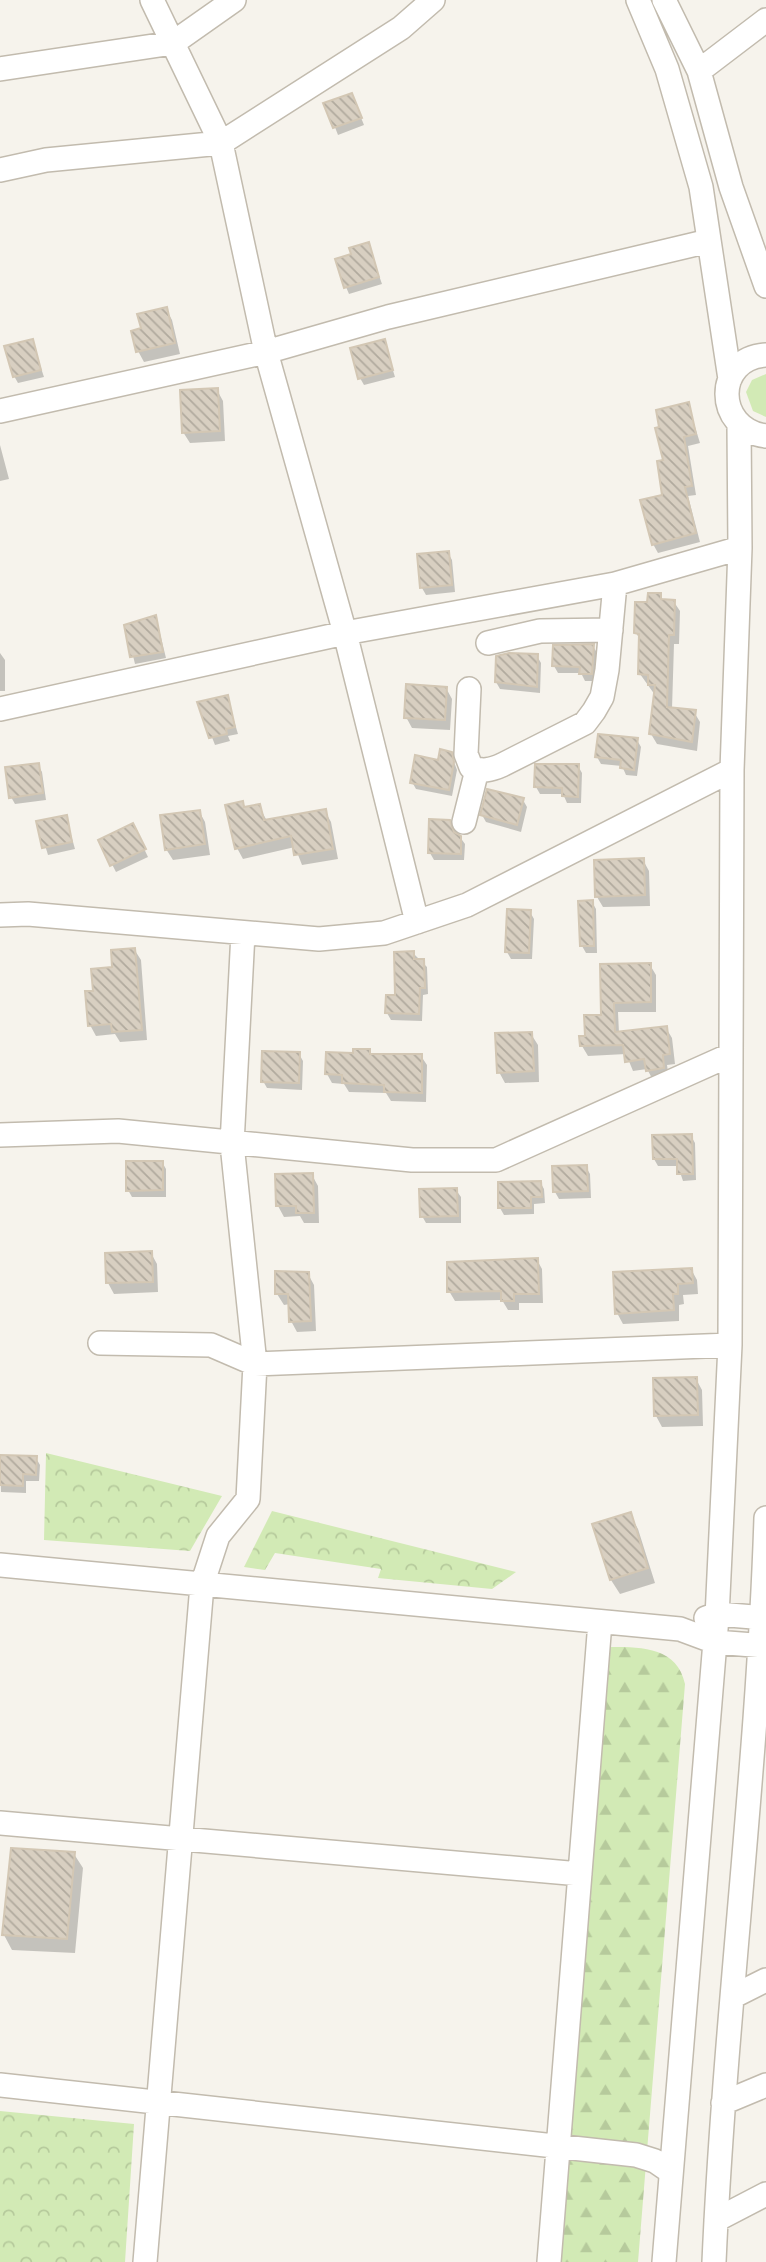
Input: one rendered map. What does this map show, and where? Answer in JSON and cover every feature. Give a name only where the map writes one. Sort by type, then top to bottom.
[{"type":"street","points":[[152,0],[221,143],[266,352],[345,633],[417,922]]},
{"type":"street","points":[[0,69],[173,43],[234,0]]},
{"type":"street","points":[[0,170],[46,160],[221,143],[401,28],[433,0]]},
{"type":"street","points":[[638,0],[667,69],[701,187],[730,379],[727,403],[739,425],[740,548],[732,769],[730,1345],[715,1643],[664,2262]]},
{"type":"street","points":[[664,0],[699,71],[731,187],[766,286]]},
{"type":"street","points":[[699,71],[766,20]]},
{"type":"street","points":[[0,411],[266,352],[388,317],[709,241]]},
{"type":"street","points":[[730,379],[749,359],[766,355]]},
{"type":"street","points":[[739,425],[766,436]]},
{"type":"street","points":[[0,709],[345,633],[615,584],[740,548]]},
{"type":"street","points":[[468,689],[466,754],[471,767],[477,770],[489,770],[502,765],[585,723],[602,697],[615,584]]},
{"type":"street","points":[[488,643],[540,631],[611,630]]},
{"type":"street","points":[[0,915],[28,914],[319,939],[384,933],[467,905],[732,769]]},
{"type":"street","points":[[464,822],[477,770]]},
{"type":"street","points":[[145,2262],[161,2103],[202,1585],[218,1536],[248,1499],[255,1364],[232,1144],[243,933]]},
{"type":"street","points":[[0,1136],[118,1131],[423,1161],[496,1160],[730,1055]]},
{"type":"street","points":[[100,1343],[211,1345],[255,1364],[730,1345]]},
{"type":"street","points":[[714,2262],[723,2102],[764,1646],[766,1518]]},
{"type":"street","points":[[0,1565],[680,1629],[715,1643],[764,1646]]},
{"type":"street","points":[[680,1629],[717,1614],[764,1618]]},
{"type":"street","points":[[549,2262],[600,1622]]},
{"type":"street","points":[[0,1823],[580,1874]]},
{"type":"street","points":[[734,1996],[766,1980]]},
{"type":"street","points":[[0,2085],[558,2149],[636,2155],[654,2161],[671,2172]]},
{"type":"street","points":[[723,2102],[766,2085]]},
{"type":"street","points":[[716,2220],[766,2194]]},
{"type":"green space","points":[[766,374],[766,417],[753,411],[746,392],[752,380]]},
{"type":"green space","points":[[46,1453],[222,1496],[190,1551],[44,1540]]},
{"type":"green space","points":[[272,1511],[516,1572],[492,1589],[378,1578],[381,1569],[275,1553],[265,1570],[244,1567]]},
{"type":"green space","points":[[607,1647],[632,1647],[666,1656],[681,1672],[685,1684],[638,2262],[560,2262]]},
{"type":"green space","points":[[0,2111],[134,2124],[125,2262],[0,2262]]},
{"type":"building","points":[[352,93],[362,118],[333,128],[323,103]]},
{"type":"building","points":[[369,242],[379,277],[344,288],[335,259],[351,254],[349,248]]},
{"type":"building","points":[[167,307],[175,343],[136,352],[131,331],[141,328],[137,314]]},
{"type":"building","points":[[33,339],[41,370],[13,377],[4,346]]},
{"type":"building","points":[[385,339],[393,370],[358,379],[350,348]]},
{"type":"building","points":[[218,388],[220,431],[182,433],[180,390]]},
{"type":"building","points":[[689,402],[696,434],[684,437],[692,486],[685,487],[696,533],[652,545],[640,500],[662,495],[657,461],[663,460],[655,428],[659,427],[656,410]]},
{"type":"building","points":[[449,551],[452,585],[420,588],[417,554]]},
{"type":"building","points":[[648,593],[661,593],[661,599],[675,600],[674,635],[669,635],[667,707],[696,710],[692,742],[649,734],[655,685],[648,685],[648,675],[638,674],[639,634],[634,633],[635,602],[647,602]]},
{"type":"building","points":[[156,615],[163,652],[130,657],[124,625]]},
{"type":"building","points":[[594,644],[592,674],[579,674],[580,667],[552,666],[553,645]]},
{"type":"building","points":[[509,653],[538,654],[537,687],[495,682],[496,656]]},
{"type":"building","points":[[406,684],[447,687],[445,720],[404,718]]},
{"type":"building","points":[[228,695],[235,727],[226,729],[227,734],[209,738],[197,702]]},
{"type":"building","points":[[598,734],[638,738],[634,770],[620,768],[621,760],[595,757]]},
{"type":"building","points":[[440,749],[452,752],[454,762],[449,790],[410,783],[415,755],[438,760]]},
{"type":"building","points":[[39,763],[43,793],[9,798],[5,767]]},
{"type":"building","points":[[535,764],[579,764],[578,797],[562,796],[562,788],[534,787]]},
{"type":"building","points":[[487,789],[524,798],[517,825],[480,815]]},
{"type":"building","points":[[243,801],[244,807],[260,804],[264,820],[326,809],[333,849],[294,855],[291,836],[235,849],[225,805]]},
{"type":"building","points":[[200,810],[205,844],[165,850],[160,815]]},
{"type":"building","points":[[67,815],[72,842],[42,848],[36,821]]},
{"type":"building","points":[[429,819],[450,820],[454,832],[461,836],[461,854],[428,853]]},
{"type":"building","points":[[133,823],[146,849],[110,866],[98,840]]},
{"type":"building","points":[[644,858],[645,895],[595,897],[594,860]]},
{"type":"building","points":[[593,900],[594,946],[580,946],[578,901]]},
{"type":"building","points":[[507,909],[531,910],[529,953],[505,952]]},
{"type":"building","points":[[135,948],[142,1030],[112,1032],[111,1024],[88,1026],[85,991],[93,991],[91,969],[112,967],[111,950]]},
{"type":"building","points":[[414,951],[414,959],[424,959],[425,988],[420,988],[419,1014],[385,1013],[386,995],[395,995],[394,952]]},
{"type":"building","points":[[651,963],[651,1002],[614,1003],[615,1032],[667,1026],[670,1054],[663,1055],[664,1068],[646,1071],[644,1059],[625,1062],[623,1045],[580,1046],[579,1036],[585,1036],[584,1015],[601,1015],[600,964]]},
{"type":"building","points":[[532,1032],[534,1071],[497,1073],[495,1033]]},
{"type":"building","points":[[353,1049],[370,1049],[370,1054],[422,1054],[422,1093],[384,1092],[384,1085],[342,1083],[342,1075],[325,1074],[326,1052],[353,1053]]},
{"type":"building","points":[[262,1051],[300,1052],[299,1083],[261,1082]]},
{"type":"building","points":[[692,1134],[693,1174],[677,1174],[677,1159],[653,1159],[652,1135]]},
{"type":"building","points":[[126,1161],[163,1161],[163,1190],[126,1191]]},
{"type":"building","points":[[587,1165],[588,1191],[553,1192],[552,1166]]},
{"type":"building","points":[[313,1173],[314,1213],[296,1213],[296,1206],[276,1206],[275,1174]]},
{"type":"building","points":[[541,1181],[542,1197],[531,1197],[531,1208],[498,1208],[498,1182]]},
{"type":"building","points":[[457,1188],[458,1216],[420,1217],[419,1189]]},
{"type":"building","points":[[152,1251],[153,1282],[106,1283],[105,1253]]},
{"type":"building","points":[[538,1258],[539,1294],[514,1294],[514,1301],[501,1301],[501,1291],[447,1292],[447,1262]]},
{"type":"building","points":[[692,1268],[693,1283],[678,1284],[678,1294],[673,1294],[674,1310],[615,1314],[613,1272]]},
{"type":"building","points":[[275,1271],[309,1272],[311,1321],[289,1322],[288,1294],[275,1294]]},
{"type":"building","points":[[697,1377],[698,1415],[654,1416],[653,1378]]},
{"type":"building","points":[[0,1455],[37,1456],[36,1475],[23,1474],[23,1486],[0,1485]]},
{"type":"building","points":[[631,1512],[648,1568],[610,1580],[592,1524]]},
{"type":"building","points":[[11,1848],[75,1852],[67,1939],[2,1935]]}]
